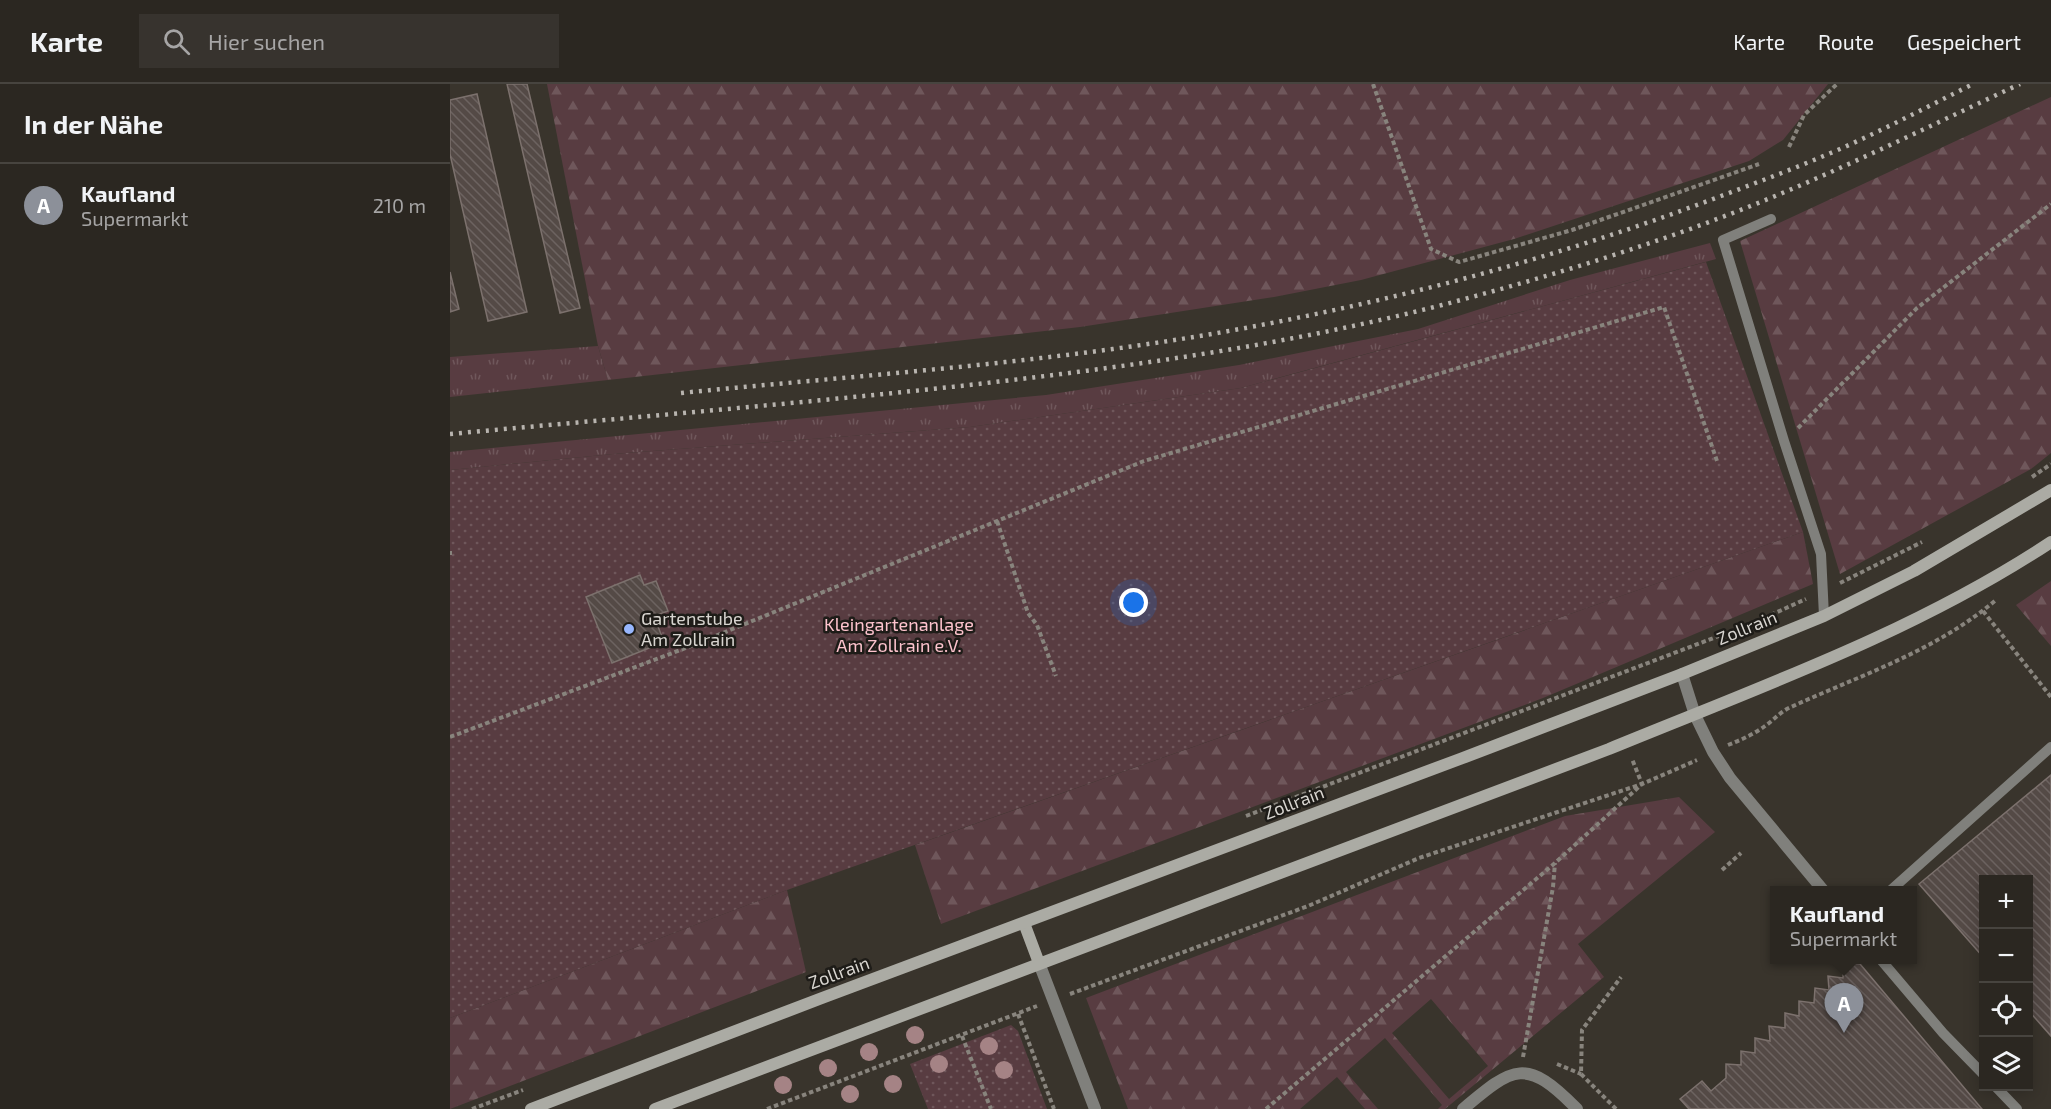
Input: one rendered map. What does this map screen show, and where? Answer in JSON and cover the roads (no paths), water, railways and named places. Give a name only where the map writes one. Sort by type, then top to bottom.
[{"type":"main road","name":"Zollrain","points":[[531,1109],[1682,674],[1824,616],[1914,572],[2051,490]]},
{"type":"main road","points":[[655,1109],[1695,715],[1829,659],[1958,597],[2016,565],[2051,542]]},
{"type":"main road","points":[[1024,923],[1039,963]]},
{"type":"street","points":[[1682,674],[1695,715],[1713,752],[1730,778],[1819,886]]},
{"type":"street","points":[[1039,963],[1095,1109]]},
{"type":"street","points":[[1463,1109],[1507,1076],[1521,1072],[1535,1075],[1550,1083],[1577,1109]]},
{"type":"lane","points":[[1771,219],[1723,240],[1821,554],[1824,616]]},
{"type":"lane","points":[[1898,886],[2051,747]]},
{"type":"lane","points":[[1884,964],[1943,1033],[1979,1071]]},
{"type":"lane","points":[[2000,1091],[2017,1109]]},
{"type":"railway","points":[[681,393],[969,366],[1113,349],[1256,326],[1433,287],[1607,236],[1766,179],[1840,149],[1973,84]]},
{"type":"railway","points":[[450,434],[1029,378],[1207,353],[1384,319],[1525,282],[1688,230],[1831,172],[2020,84]]},
{"type":"place","name":"Gartenstube Am Zollrain","points":[[629,629]]},
{"type":"place","name":"Kaufland","points":[[1844,1033]]},
{"type":"park label","name":"Kleingartenanlage Am Zollrain e.V.","points":[[899,635]]}]
